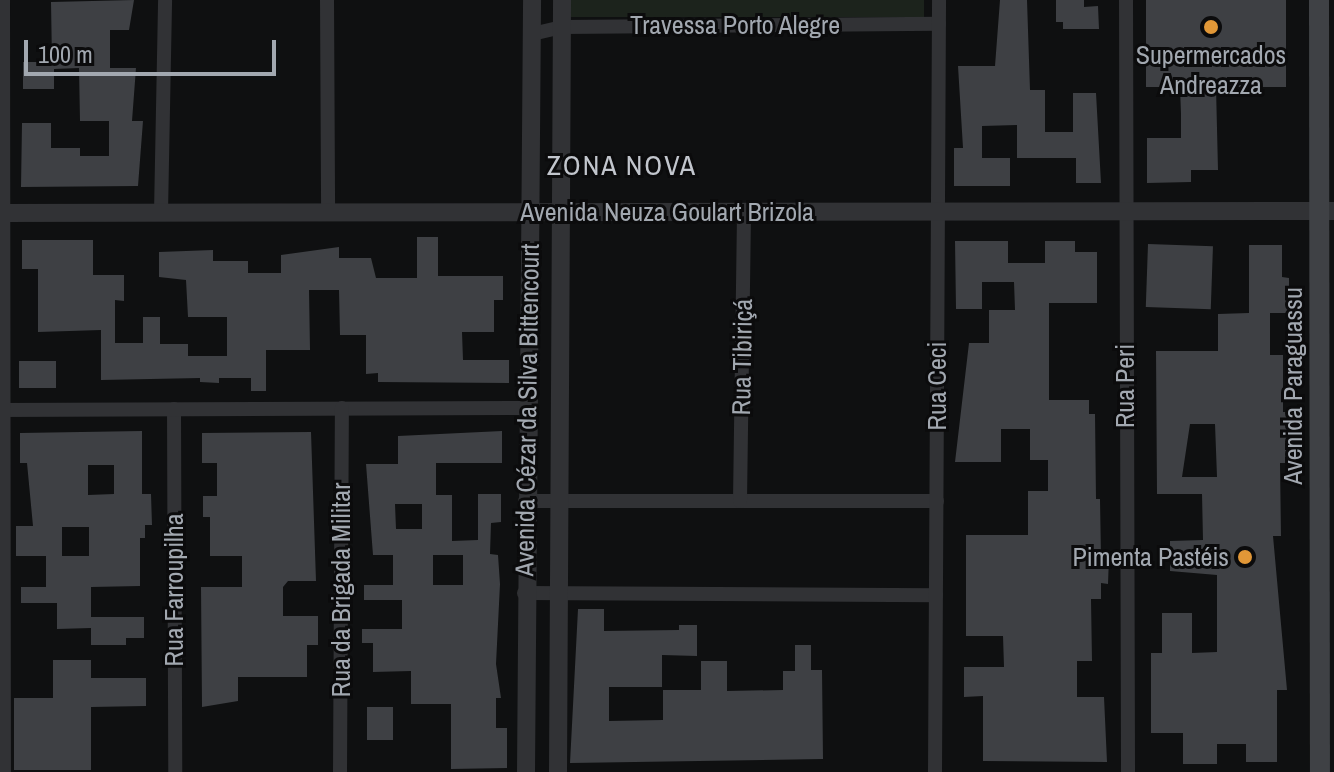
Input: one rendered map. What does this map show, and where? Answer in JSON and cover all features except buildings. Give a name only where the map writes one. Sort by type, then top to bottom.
[{"type":"main road","name":"Avenida Paraguassu","points":[[1319,0],[1327,211],[1327,518],[1320,772]]},
{"type":"street","points":[[1,0],[2,772]]},
{"type":"street","points":[[161,213],[165,0]]},
{"type":"street","points":[[327,0],[328,213]]},
{"type":"street","name":"Avenida Cézar da Silva Bittencourt","points":[[526,772],[525,408],[532,0]]},
{"type":"street","name":"Avenida Cézar da Silva Bittencourt","points":[[558,772],[562,0]]},
{"type":"street","name":"Rua Ceci","points":[[935,772],[939,0]]},
{"type":"street","name":"Rua Peri","points":[[1126,0],[1124,211],[1128,772]]},
{"type":"street","name":"Travessa Porto Alegre","points":[[532,34],[563,27],[939,24]]},
{"type":"street","name":"Avenida Neuza Goulart Brizola","points":[[0,213],[1327,211]]},
{"type":"street","name":"Rua Tibiriçá","points":[[740,501],[744,212]]},
{"type":"street","name":"Rua da Brigada Militar","points":[[340,772],[342,408]]},
{"type":"street","points":[[1,410],[525,408]]},
{"type":"street","name":"Rua Farroupilha","points":[[174,409],[175,772]]},
{"type":"street","points":[[525,501],[937,501]]},
{"type":"street","points":[[524,593],[936,595]]},
{"type":"shaded area","points":[[567,0],[924,0],[924,17],[567,17]]},
{"type":"place","name":"Supermercados Andreazza","points":[[1211,27]]},
{"type":"place","name":"Pimenta Pastéis","points":[[1245,557]]},
{"type":"district","name":"ZONA NOVA","points":[[622,165]]}]
